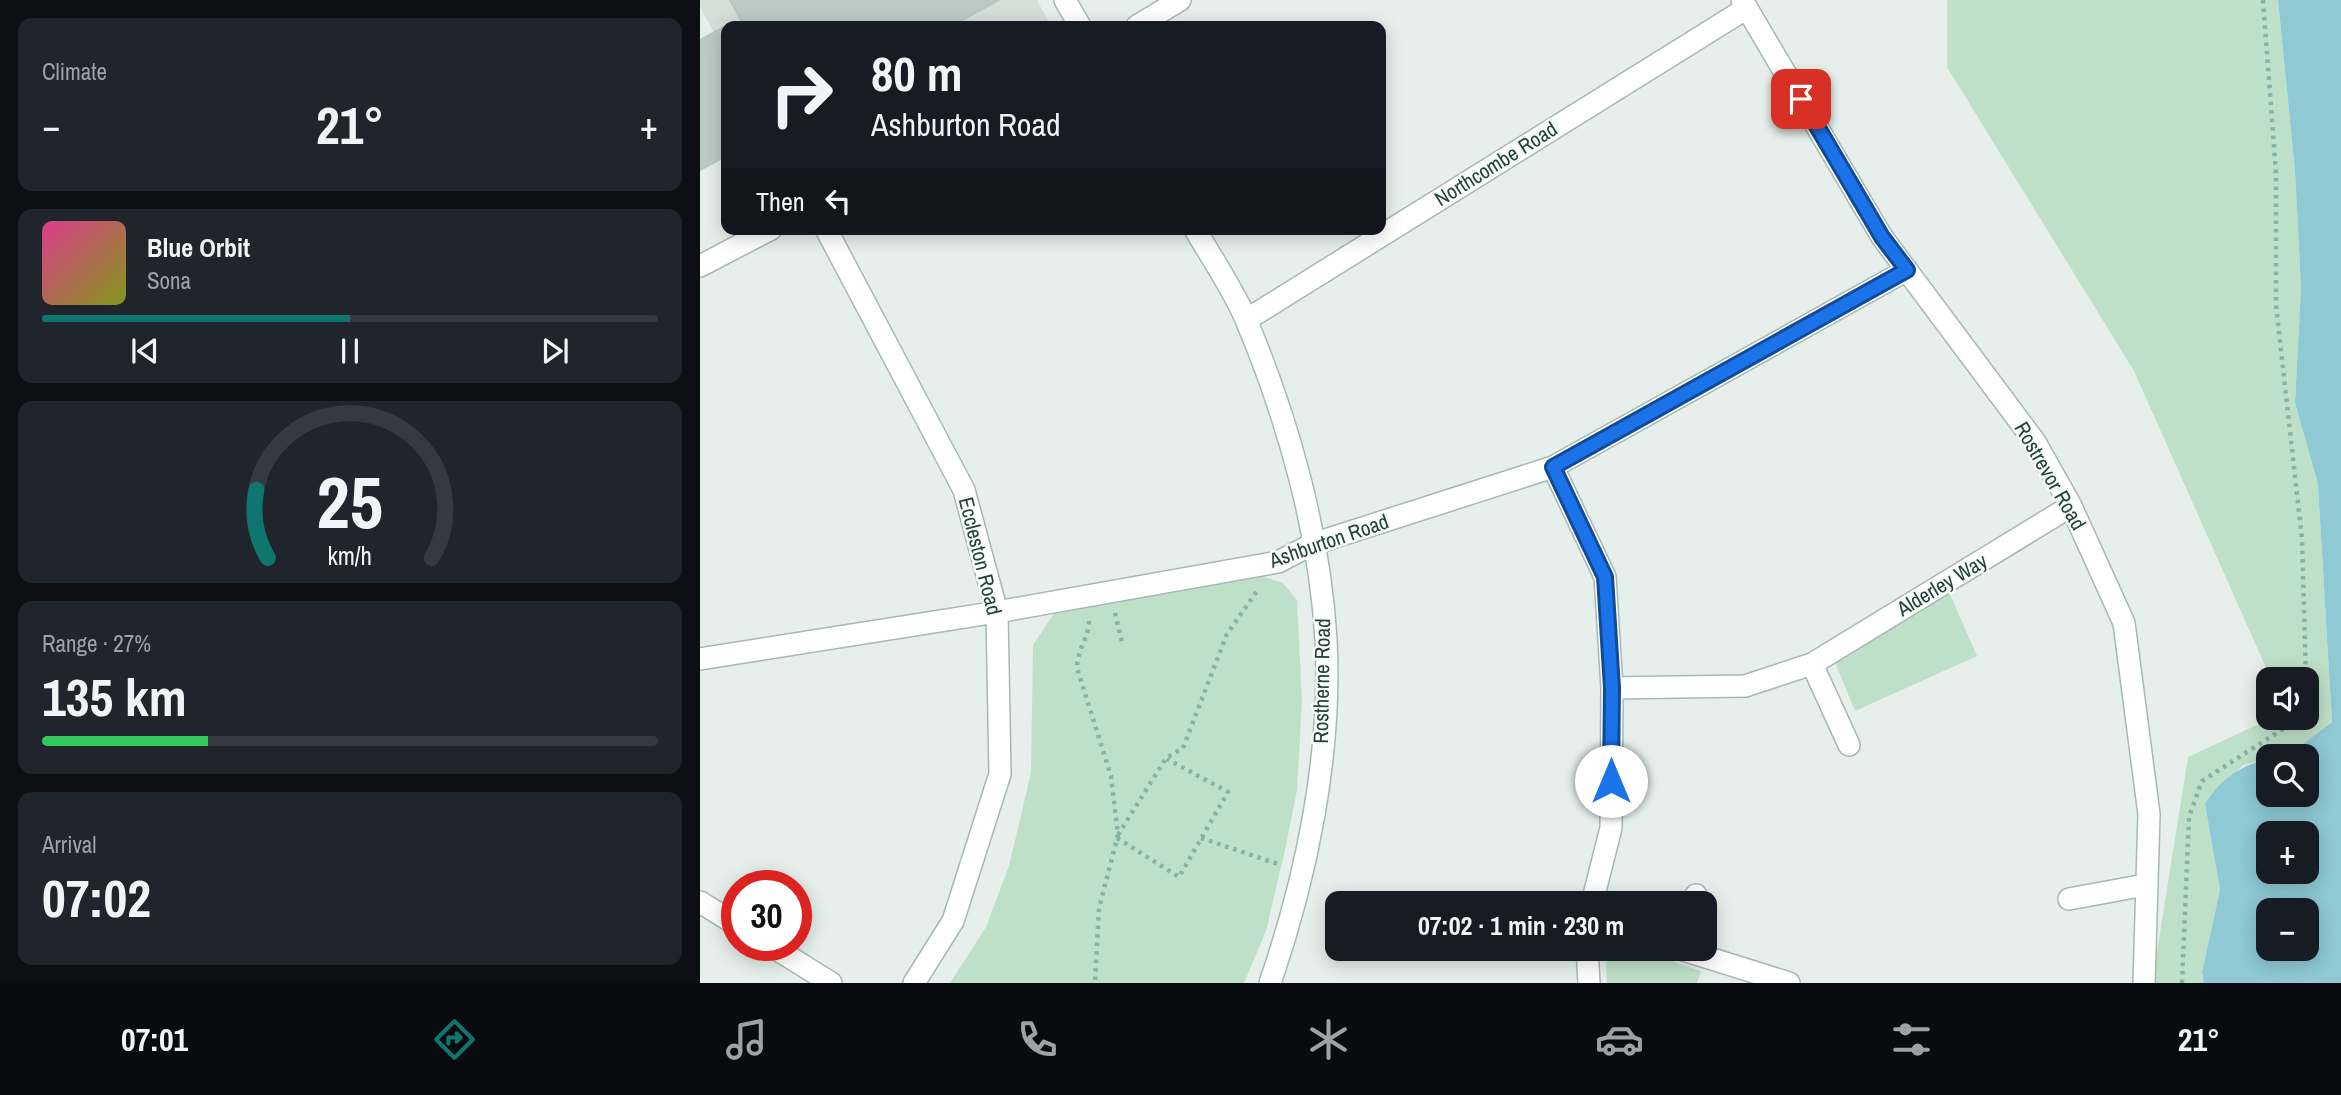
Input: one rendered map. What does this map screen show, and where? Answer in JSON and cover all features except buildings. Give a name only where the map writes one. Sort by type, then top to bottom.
[{"type":"street","points":[[1065,0],[1077,21]]},
{"type":"street","points":[[1145,21],[1180,0]]},
{"type":"street","name":"Rostrevor Road","points":[[1744,4],[1882,237],[2035,442],[2071,506],[2124,623],[2149,814],[2144,983]]},
{"type":"street","name":"Northcombe Road","points":[[1386,231],[1744,4]]},
{"type":"street","points":[[700,266],[759,235]]},
{"type":"street","name":"Eccleston Road","points":[[829,235],[964,490],[997,612],[1000,774],[953,921],[914,983]]},
{"type":"street","name":"Rostherne Road","points":[[1198,235],[1246,320],[1286,432],[1303,491],[1322,599],[1326,678],[1319,783],[1303,872],[1285,940],[1270,983]]},
{"type":"street","name":"Northcombe Road","points":[[1246,320],[1380,235]]},
{"type":"street","name":"Ashburton Road","points":[[700,659],[997,612],[1278,562],[1313,544],[1553,467],[1907,270]]},
{"type":"street","points":[[1553,467],[1605,577],[1612,688],[1611,828],[1595,891]]},
{"type":"street","name":"Alderley Way","points":[[1612,688],[1745,685],[1812,664],[2071,506]]},
{"type":"street","points":[[1812,664],[1849,745]]},
{"type":"street","points":[[2069,899],[2145,885]]},
{"type":"street","points":[[700,902],[721,915]]},
{"type":"street","points":[[1717,960],[1789,983]]},
{"type":"street","points":[[796,961],[831,983]]},
{"type":"street","points":[[1588,961],[1589,983]]},
{"type":"path","points":[[2263,0],[2276,173],[2276,305],[2302,539],[2306,667]]},
{"type":"path","points":[[1095,983],[1099,908],[1118,836],[1166,758],[1183,748],[1227,634],[1278,562]]},
{"type":"path","points":[[1099,594],[1089,629],[1077,653],[1077,668],[1111,776],[1118,836],[1179,877],[1228,792],[1166,758]]},
{"type":"path","points":[[1099,594],[1123,646]]},
{"type":"path","points":[[2182,983],[2189,817],[2202,781],[2281,730]]},
{"type":"path","points":[[1202,838],[1303,872]]},
{"type":"shaded area","points":[[700,0],[1037,0],[1048,21],[721,21],[721,45],[700,7]]},
{"type":"green space","points":[[1947,0],[2278,0],[2295,171],[2301,288],[2295,403],[2318,484],[2332,722],[2303,744],[2256,744],[2256,762],[2243,765],[2205,804],[2220,890],[2202,972],[2204,983],[2152,983],[2188,757],[2256,725],[2256,730],[2319,730],[2319,667],[2266,667],[2134,371],[1947,67]]},
{"type":"green space","points":[[1257,575],[1283,583],[1297,600],[1302,701],[1297,790],[1285,850],[1266,931],[1244,983],[950,983],[986,927],[1009,866],[1031,773],[1033,645],[1055,612]]},
{"type":"green space","points":[[1949,592],[1977,656],[1855,711],[1834,660]]},
{"type":"green space","points":[[1606,961],[1672,961],[1701,971],[1697,983],[1607,983]]},
{"type":"water","points":[[2278,0],[2341,0],[2341,983],[2204,983],[2202,972],[2220,890],[2205,804],[2232,775],[2256,763],[2256,807],[2319,807],[2319,744],[2303,744],[2332,722],[2318,484],[2295,403],[2301,288],[2295,171]]},
{"type":"route","points":[[1611,781],[1612,688],[1605,577],[1553,467],[1907,270],[1882,237],[1801,99]]}]
